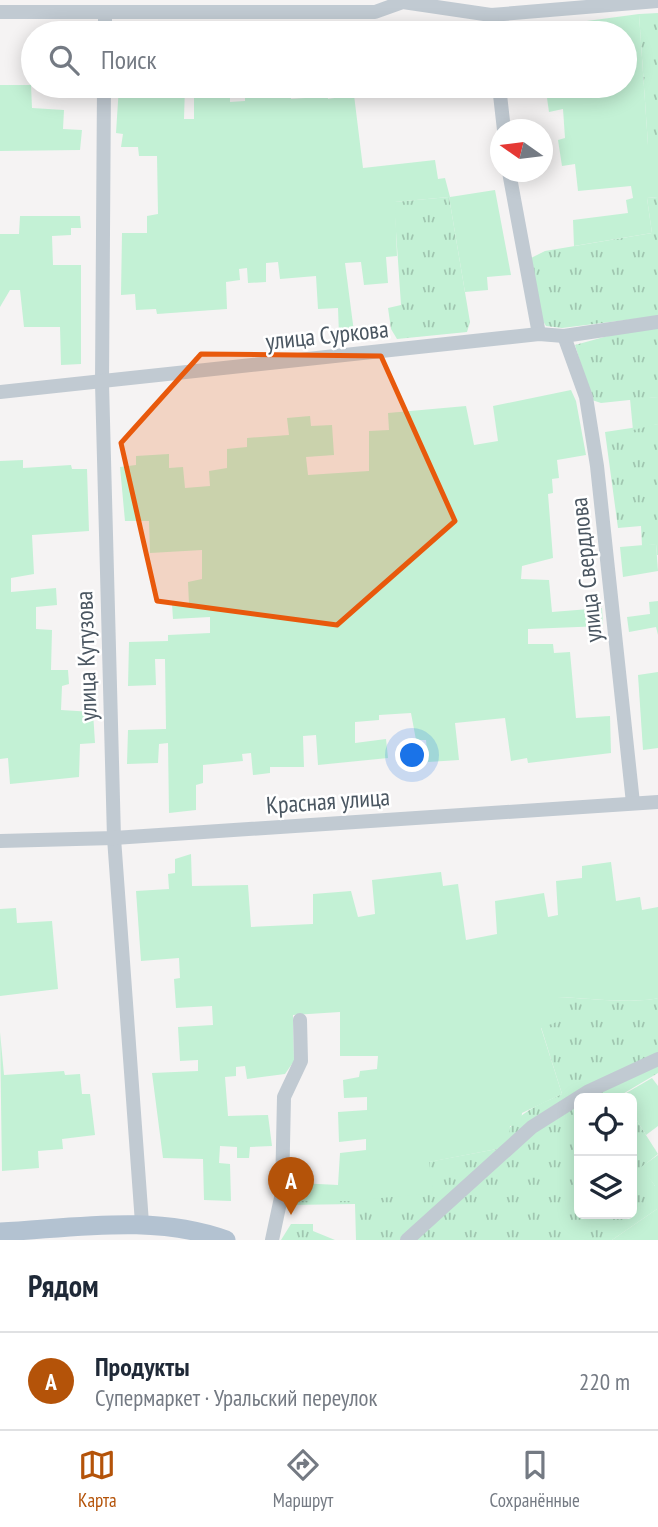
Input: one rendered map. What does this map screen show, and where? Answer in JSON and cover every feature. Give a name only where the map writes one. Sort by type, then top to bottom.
[{"type":"main road","points":[[0,1232],[142,1223],[209,1234],[226,1240]]},
{"type":"street","points":[[0,12],[376,12],[403,1],[491,15],[658,1]]},
{"type":"street","points":[[105,14],[105,21]]},
{"type":"street","points":[[491,15],[492,21]]},
{"type":"street","name":"улица Кутузова","points":[[104,98],[102,383],[114,838],[142,1223]]},
{"type":"street","points":[[500,98],[503,119]]},
{"type":"street","points":[[511,182],[539,334]]},
{"type":"street","name":"улица Суркова","points":[[0,392],[539,334],[564,336],[658,322]]},
{"type":"street","name":"улица Свердлова","points":[[564,336],[586,397],[597,466],[633,803]]},
{"type":"street","name":"Красная улица","points":[[0,841],[114,838],[658,802]]},
{"type":"street","points":[[272,1240],[282,1193],[284,1097],[301,1061],[300,1020]]},
{"type":"street","points":[[407,1240],[532,1127],[589,1091],[658,1059]]},
{"type":"highlighted area","points":[[201,354],[381,356],[455,521],[337,625],[157,601],[121,443]]},
{"type":"green space","points":[[658,13],[658,145],[648,145],[639,14]]},
{"type":"green space","points":[[639,14],[648,145],[658,145],[658,197],[647,198],[652,233],[574,246],[573,220],[628,213],[626,200],[633,198],[631,186],[578,191],[575,164],[562,166],[558,140],[565,138],[563,109],[549,112],[547,98],[637,98],[637,21],[587,21]]},
{"type":"green space","points":[[0,85],[21,85],[21,98],[32,98],[32,108],[64,110],[63,129],[82,130],[80,150],[0,151]]},
{"type":"green space","points":[[118,98],[185,98],[184,119],[194,119],[194,98],[230,98],[230,102],[245,101],[245,98],[354,98],[363,168],[435,160],[438,179],[445,178],[450,197],[495,190],[511,275],[487,277],[488,290],[465,292],[449,197],[395,202],[397,256],[386,257],[388,283],[364,285],[361,262],[345,263],[354,332],[339,335],[338,308],[318,309],[316,276],[280,279],[278,262],[266,263],[266,282],[248,283],[247,268],[239,269],[240,280],[226,282],[227,309],[157,314],[156,309],[136,310],[135,294],[121,295],[122,233],[147,233],[147,216],[158,214],[157,156],[139,156],[138,147],[121,147],[123,134],[116,133]]},
{"type":"green space","points":[[449,197],[470,322],[467,332],[397,339],[391,329],[388,308],[401,305],[394,202]]},
{"type":"green space","points":[[658,197],[658,316],[562,328],[546,326],[540,316],[531,258],[545,251],[652,233],[647,198]]},
{"type":"green space","points":[[20,216],[80,216],[81,228],[71,228],[71,235],[52,236],[53,265],[81,265],[81,364],[61,365],[60,327],[24,327],[20,290],[10,290],[0,307],[0,234],[19,234]]},
{"type":"green space","points":[[658,328],[658,397],[601,403],[592,400],[575,345],[615,334]]},
{"type":"green space","points":[[571,390],[576,401],[586,455],[557,460],[559,478],[552,479],[553,493],[548,494],[553,558],[522,566],[521,579],[549,580],[552,612],[602,608],[603,626],[528,629],[528,644],[553,644],[554,653],[570,652],[576,718],[610,716],[611,753],[528,763],[527,758],[511,761],[505,718],[455,723],[459,760],[428,762],[426,740],[416,740],[411,713],[379,715],[379,720],[355,722],[355,743],[386,739],[388,758],[318,765],[316,735],[303,736],[304,767],[270,767],[270,773],[253,775],[251,753],[242,754],[243,761],[203,765],[203,783],[196,785],[196,810],[169,813],[168,743],[159,744],[158,763],[127,764],[128,730],[166,729],[165,659],[155,659],[156,685],[128,686],[129,642],[168,641],[168,635],[210,633],[210,617],[173,619],[172,604],[189,604],[188,582],[202,579],[202,550],[150,553],[149,521],[125,521],[120,467],[136,465],[136,456],[169,454],[169,468],[183,467],[185,488],[210,486],[209,471],[227,468],[227,449],[247,447],[247,438],[289,435],[287,418],[310,416],[311,426],[332,425],[334,455],[306,457],[308,475],[369,471],[369,431],[389,430],[388,413],[466,406],[474,445],[498,441],[493,406]]},
{"type":"green space","points":[[658,397],[658,424],[633,430],[630,399]]},
{"type":"green space","points":[[658,424],[657,555],[656,544],[642,546],[641,526],[618,528],[605,432]]},
{"type":"green space","points":[[23,460],[23,468],[71,465],[72,469],[87,469],[89,531],[32,535],[34,574],[11,578],[11,592],[56,588],[57,605],[36,607],[36,629],[52,630],[51,670],[68,670],[69,684],[62,686],[61,710],[93,712],[95,743],[80,744],[79,777],[10,784],[8,758],[0,759],[0,461]]},
{"type":"green space","points":[[656,544],[658,571],[623,577],[620,547]]},
{"type":"green space","points":[[658,601],[658,635],[656,627],[629,632],[627,617],[650,614],[649,602]]},
{"type":"green space","points":[[658,672],[658,748],[643,750],[638,675]]},
{"type":"green space","points":[[191,854],[192,886],[248,885],[251,927],[313,924],[313,894],[351,891],[358,917],[375,914],[372,880],[441,872],[443,886],[458,884],[466,940],[497,934],[495,901],[544,893],[548,917],[558,915],[556,881],[582,878],[582,866],[611,862],[616,901],[640,897],[642,910],[658,907],[658,998],[623,1001],[557,997],[562,1020],[541,1028],[562,1094],[522,1113],[521,1125],[510,1126],[509,1138],[497,1149],[429,1162],[433,1193],[350,1201],[298,1201],[299,1183],[338,1185],[340,1153],[366,1150],[366,1139],[339,1142],[338,1112],[367,1110],[367,1097],[344,1098],[343,1080],[359,1077],[360,1071],[377,1069],[378,1056],[340,1056],[340,1012],[293,1015],[294,1061],[285,1074],[247,1079],[245,1066],[236,1067],[236,1076],[225,1077],[228,1116],[268,1115],[272,1146],[250,1147],[249,1158],[237,1158],[237,1147],[220,1146],[219,1163],[230,1164],[231,1201],[204,1200],[203,1159],[163,1158],[152,1073],[198,1071],[198,1060],[180,1061],[178,1027],[213,1025],[212,1006],[176,1008],[174,979],[180,978],[179,958],[141,961],[136,891],[169,889],[168,874],[175,873],[175,859]]},
{"type":"green space","points":[[16,908],[17,923],[52,921],[58,989],[0,996],[0,909]]},
{"type":"green space","points":[[557,997],[623,1001],[658,998],[658,1073],[624,1093],[574,1093],[574,1219],[637,1219],[637,1121],[658,1154],[642,1167],[655,1186],[657,1209],[612,1240],[356,1240],[355,1204],[291,1205],[292,1200],[350,1201],[428,1162],[497,1149],[523,1114],[562,1094],[541,1027]]},
{"type":"green space","points":[[0,1032],[4,1075],[64,1071],[65,1075],[80,1074],[82,1094],[90,1094],[95,1135],[62,1139],[63,1149],[38,1151],[39,1168],[2,1171]]},
{"type":"green space","points":[[652,1078],[658,1086],[658,1126],[646,1135],[637,1121],[637,1093],[626,1093]]},
{"type":"green space","points":[[658,1155],[658,1240],[612,1240],[657,1209],[646,1194],[655,1186],[641,1167]]},
{"type":"green space","points":[[291,1224],[313,1224],[313,1231],[335,1240],[281,1240]]},
{"type":"place","name":"Продукты","points":[[291,1215]]}]
